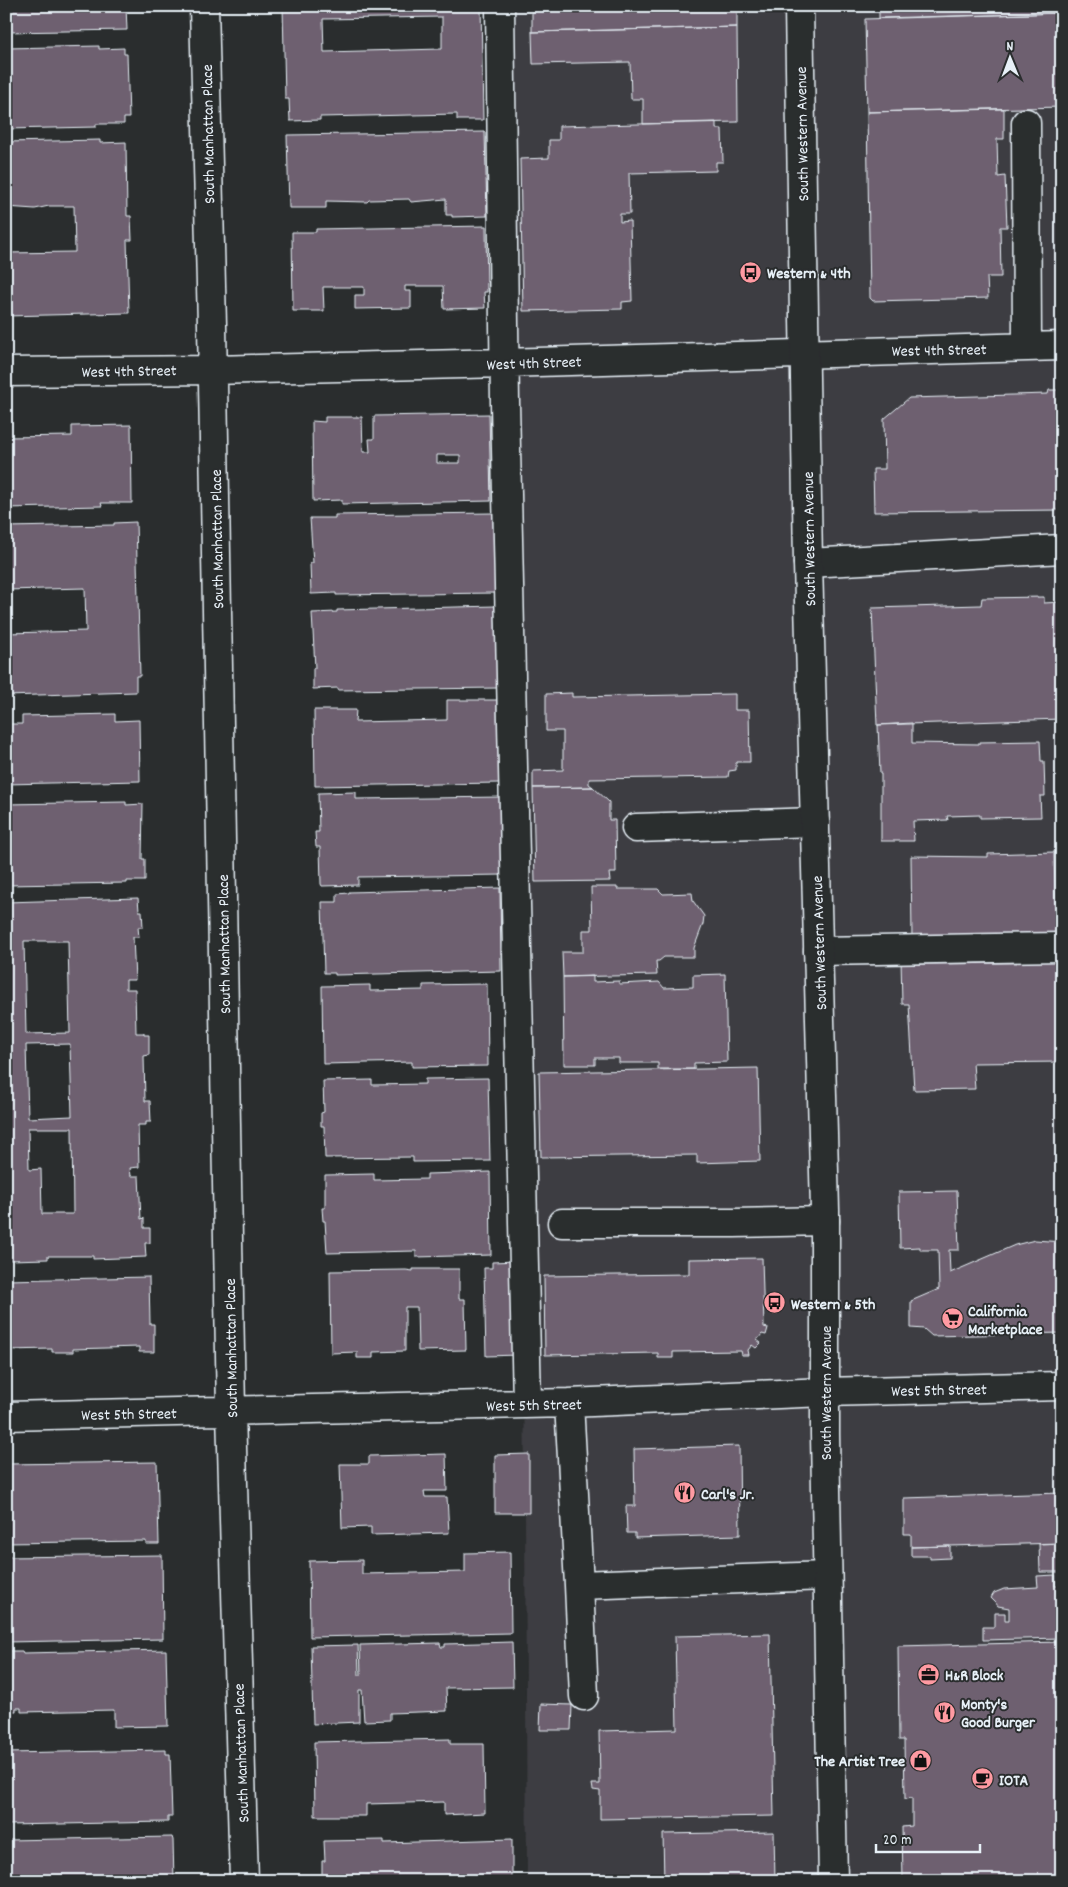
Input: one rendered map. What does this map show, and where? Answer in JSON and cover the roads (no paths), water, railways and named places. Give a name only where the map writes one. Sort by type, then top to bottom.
[{"type":"street","name":"South Manhattan Place","points":[[204,6],[231,1411],[244,1881]]},
{"type":"street","points":[[500,6],[504,363],[527,1404]]},
{"type":"street","name":"South Western Avenue","points":[[799,6],[808,563],[825,1221],[827,1576],[833,1881]]},
{"type":"street","points":[[1026,123],[1027,347]]},
{"type":"street","name":"West 4th Street","points":[[6,372],[212,370],[504,363],[1062,346]]},
{"type":"street","points":[[808,563],[1062,549]]},
{"type":"street","points":[[636,828],[815,822]]},
{"type":"street","points":[[818,951],[1062,947]]},
{"type":"street","points":[[562,1223],[825,1221]]},
{"type":"street","name":"West 5th Street","points":[[6,1416],[569,1404],[825,1392],[1062,1386]]},
{"type":"street","points":[[569,1404],[584,1696]]},
{"type":"street","points":[[579,1585],[827,1576]]},
{"type":"place","name":"Western & 4th","points":[[751,272]]},
{"type":"place","name":"Western & 5th","points":[[775,1303]]},
{"type":"place","name":"California Marketplace","points":[[952,1319]]},
{"type":"place","name":"Carl's Jr.","points":[[685,1493]]},
{"type":"place","name":"H&R Block","points":[[929,1674]]},
{"type":"place","name":"Monty's Good Burger","points":[[945,1712]]},
{"type":"place","name":"The Artist Tree","points":[[921,1760]]},
{"type":"place","name":"IOTA","points":[[983,1779]]}]
